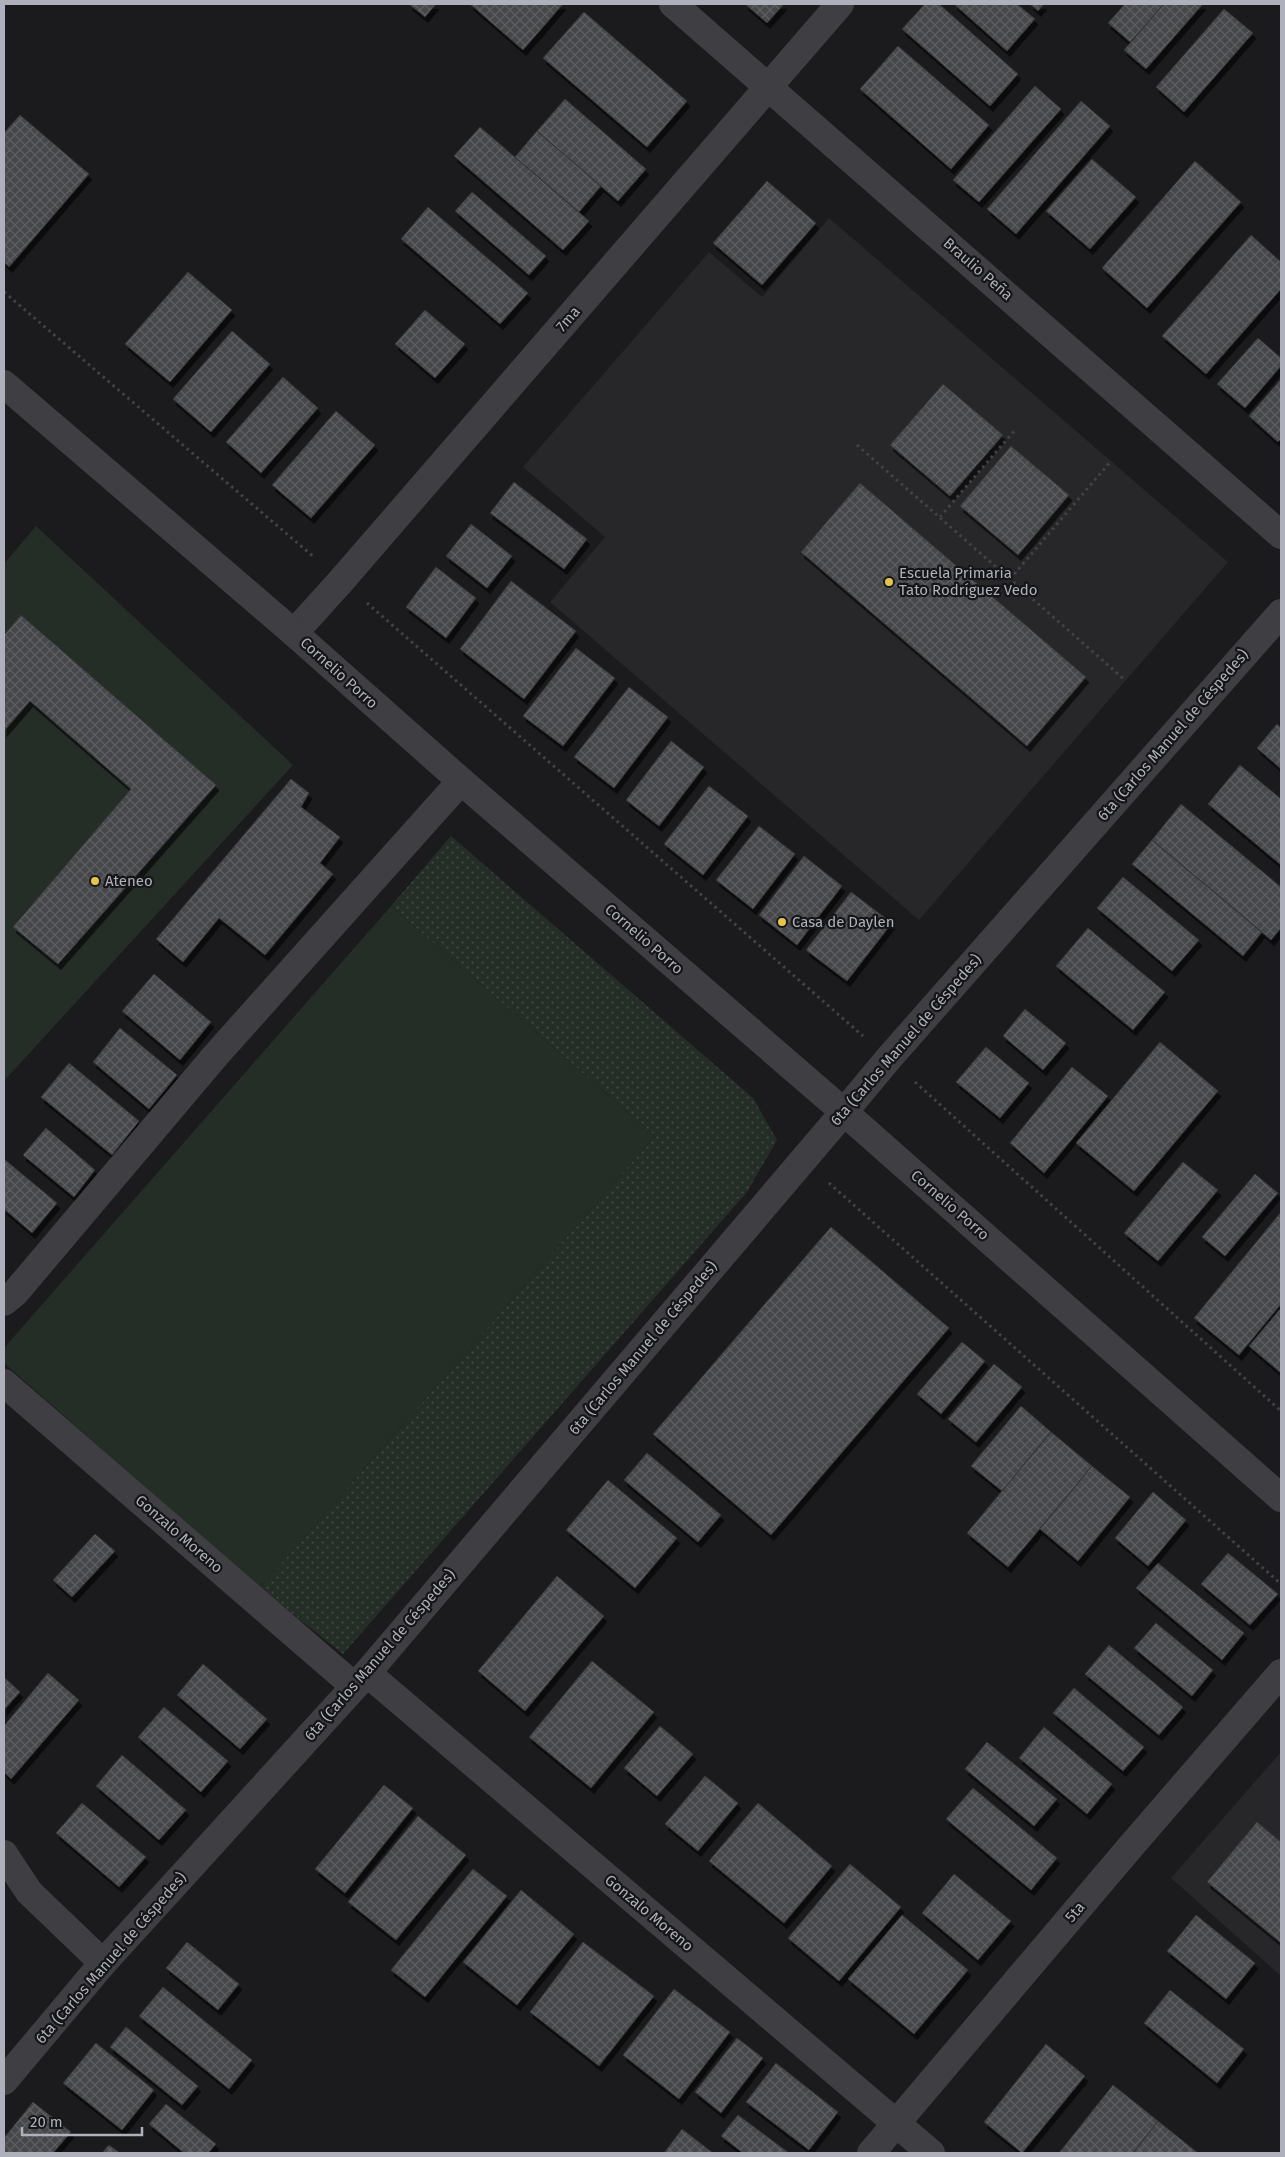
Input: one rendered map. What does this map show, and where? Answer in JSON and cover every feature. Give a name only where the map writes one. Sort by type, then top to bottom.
[{"type":"street","name":"Braulio Peña","points":[[673,4],[1281,535]]},
{"type":"street","name":"7ma","points":[[294,633],[770,87],[840,4]]},
{"type":"street","name":"Cornelio Porro","points":[[4,384],[294,633],[461,781],[844,1112],[1281,1498]]},
{"type":"street","name":"6ta (Carlos Manuel de Céspedes)","points":[[4,2081],[103,1963],[360,1679],[889,1058],[1281,613]]},
{"type":"street","points":[[4,1302],[15,1293],[216,1055],[461,781]]},
{"type":"street","name":"Gonzalo Moreno","points":[[4,1383],[931,2153]]},
{"type":"street","name":"5ta","points":[[871,2153],[1281,1672]]},
{"type":"street","points":[[4,1854],[29,1892],[103,1963]]},
{"type":"path","points":[[4,292],[341,581],[889,1058],[1281,1411]]},
{"type":"path","points":[[940,517],[1015,430]]},
{"type":"path","points":[[857,445],[1125,680]]},
{"type":"path","points":[[1010,579],[1111,461]]},
{"type":"path","points":[[803,1160],[1281,1584]]},
{"type":"shaded area","name":"Escuela Primaria Tato Rodríguez Vedo","points":[[829,218],[1228,562],[919,920],[550,602],[605,537],[523,467],[709,252],[762,297]]},
{"type":"shaded area","name":"Ateneo","points":[[36,526],[293,765],[4,1081],[4,564]]},
{"type":"shaded area","points":[[451,836],[753,1098],[777,1140],[747,1192],[343,1654],[260,1588],[655,1136],[391,906]]},
{"type":"shaded area","points":[[391,906],[655,1136],[260,1588],[4,1363],[4,1348]]},
{"type":"shaded area","points":[[1281,1752],[1281,1976],[1171,1878]]},
{"type":"building","points":[[409,4],[436,4],[425,17]]},
{"type":"building","points":[[470,4],[563,4],[523,50]]},
{"type":"building","points":[[745,4],[784,4],[767,23]]},
{"type":"building","points":[[925,4],[939,4],[1018,74],[990,106],[902,29]]},
{"type":"building","points":[[954,4],[1017,4],[1035,19],[1007,51]]},
{"type":"building","points":[[1030,4],[1044,4],[1038,11]]},
{"type":"building","points":[[1125,4],[1164,4],[1130,42],[1108,23]]},
{"type":"building","points":[[1164,4],[1203,4],[1146,69],[1124,50]]},
{"type":"building","points":[[1224,9],[1253,33],[1184,112],[1156,87]]},
{"type":"building","points":[[584,12],[687,101],[647,147],[543,58]]},
{"type":"building","points":[[898,46],[989,125],[951,169],[860,89]]},
{"type":"building","points":[[1035,86],[1061,109],[979,202],[953,180]]},
{"type":"building","points":[[565,99],[646,169],[618,201],[537,131]]},
{"type":"building","points":[[1081,101],[1110,126],[1016,234],[987,209]]},
{"type":"building","points":[[20,115],[89,174],[9,267],[4,262],[4,133]]},
{"type":"building","points":[[480,127],[589,221],[563,250],[454,156]]},
{"type":"building","points":[[537,131],[601,186],[579,212],[515,157]]},
{"type":"building","points":[[1092,159],[1136,197],[1090,249],[1046,211]]},
{"type":"building","points":[[1195,161],[1241,202],[1147,308],[1102,268]]},
{"type":"building","points":[[767,181],[816,223],[762,285],[713,243]]},
{"type":"building","points":[[472,192],[546,256],[529,275],[455,211]]},
{"type":"building","points":[[428,207],[528,293],[500,324],[401,239]]},
{"type":"building","points":[[1251,235],[1281,262],[1281,289],[1206,374],[1162,336]]},
{"type":"building","points":[[188,272],[232,310],[170,382],[125,344]]},
{"type":"building","points":[[425,310],[465,344],[435,378],[395,344]]},
{"type":"building","points":[[232,331],[270,364],[211,432],[173,399]]},
{"type":"building","points":[[1258,338],[1281,358],[1281,366],[1245,408],[1217,384]]},
{"type":"building","points":[[283,377],[318,408],[261,473],[226,442]]},
{"type":"building","points":[[1281,379],[1281,439],[1278,442],[1249,416]]},
{"type":"building","points":[[943,384],[1003,435],[950,496],[890,445]]},
{"type":"building","points":[[336,411],[375,445],[311,518],[272,485]]},
{"type":"building","points":[[1011,446],[1069,495],[1018,555],[960,506]]},
{"type":"building","points":[[514,482],[587,539],[564,569],[490,513]]},
{"type":"building","points":[[860,483],[1086,677],[1027,746],[801,552]]},
{"type":"building","points":[[471,524],[512,556],[487,588],[446,556]]},
{"type":"building","points":[[436,567],[476,598],[446,638],[406,607]]},
{"type":"building","points":[[511,581],[576,631],[524,699],[460,649]]},
{"type":"building","points":[[21,615],[216,785],[58,964],[13,927],[131,789],[30,701],[4,731],[4,635]]},
{"type":"building","points":[[576,648],[615,678],[563,746],[523,716]]},
{"type":"building","points":[[629,687],[668,717],[614,788],[574,757]]},
{"type":"building","points":[[1277,724],[1281,728],[1281,769],[1257,748]]},
{"type":"building","points":[[671,741],[704,767],[659,826],[626,800]]},
{"type":"building","points":[[1240,765],[1281,799],[1281,865],[1208,804]]},
{"type":"building","points":[[291,779],[309,793],[301,807],[340,837],[320,863],[333,874],[265,955],[219,918],[183,962],[156,939]]},
{"type":"building","points":[[709,786],[748,816],[703,875],[664,844]]},
{"type":"building","points":[[1181,804],[1281,887],[1281,928],[1271,940],[1152,840]]},
{"type":"building","points":[[759,826],[795,854],[753,909],[716,880]]},
{"type":"building","points":[[1152,840],[1262,932],[1243,956],[1132,864]]},
{"type":"building","points":[[804,856],[842,886],[797,945],[759,915]]},
{"type":"building","points":[[1123,877],[1199,940],[1172,971],[1097,908]]},
{"type":"building","points":[[851,892],[892,923],[847,981],[806,950]]},
{"type":"building","points":[[1088,928],[1165,992],[1133,1030],[1056,966]]},
{"type":"building","points":[[154,974],[211,1022],[180,1060],[122,1011]]},
{"type":"building","points":[[1025,1009],[1066,1043],[1043,1070],[1003,1036]]},
{"type":"building","points":[[120,1028],[177,1075],[149,1109],[93,1062]]},
{"type":"building","points":[[1160,1042],[1218,1091],[1134,1191],[1076,1143]]},
{"type":"building","points":[[986,1047],[1029,1083],[1000,1118],[956,1082]]},
{"type":"building","points":[[69,1063],[139,1121],[112,1155],[41,1097]]},
{"type":"building","points":[[1072,1067],[1108,1096],[1044,1173],[1010,1143]]},
{"type":"building","points":[[46,1128],[95,1170],[74,1197],[23,1155]]},
{"type":"building","points":[[4,1159],[57,1203],[32,1233],[4,1209]]},
{"type":"building","points":[[1183,1162],[1218,1190],[1158,1261],[1124,1233]]},
{"type":"building","points":[[1255,1174],[1278,1193],[1225,1256],[1202,1237]]},
{"type":"building","points":[[1281,1212],[1281,1304],[1239,1355],[1194,1318]]},
{"type":"building","points":[[831,1227],[949,1328],[771,1535],[653,1434]]},
{"type":"building","points":[[1281,1308],[1281,1373],[1249,1346]]},
{"type":"building","points":[[962,1342],[985,1361],[941,1414],[917,1394]]},
{"type":"building","points":[[994,1364],[1022,1387],[976,1442],[948,1419]]},
{"type":"building","points":[[1021,1406],[1051,1432],[1002,1491],[971,1466]]},
{"type":"building","points":[[1051,1432],[1092,1466],[1008,1567],[967,1533]]},
{"type":"building","points":[[647,1453],[721,1515],[698,1542],[624,1480]]},
{"type":"building","points":[[1092,1466],[1130,1497],[1078,1561],[1040,1529]]},
{"type":"building","points":[[608,1480],[677,1538],[635,1588],[566,1530]]},
{"type":"building","points":[[1153,1492],[1186,1520],[1148,1566],[1115,1538]]},
{"type":"building","points":[[95,1534],[115,1551],[72,1597],[53,1580]]},
{"type":"building","points":[[1228,1553],[1278,1594],[1250,1625],[1201,1584]]},
{"type":"building","points":[[1158,1563],[1244,1633],[1222,1660],[1136,1588]]},
{"type":"building","points":[[557,1576],[604,1616],[525,1711],[478,1671]]},
{"type":"building","points":[[1156,1623],[1213,1670],[1192,1696],[1134,1648]]},
{"type":"building","points":[[1109,1645],[1183,1707],[1159,1735],[1085,1674]]},
{"type":"building","points":[[592,1661],[654,1712],[591,1788],[529,1737]]},
{"type":"building","points":[[203,1664],[267,1719],[240,1749],[177,1695]]},
{"type":"building","points":[[48,1673],[79,1700],[11,1779],[4,1772],[4,1726]]},
{"type":"building","points":[[4,1677],[20,1692],[4,1710]]},
{"type":"building","points":[[1074,1688],[1144,1747],[1123,1771],[1053,1713]]},
{"type":"building","points":[[164,1707],[228,1761],[201,1792],[138,1737]]},
{"type":"building","points":[[660,1726],[693,1754],[657,1796],[624,1768]]},
{"type":"building","points":[[1044,1727],[1112,1784],[1087,1814],[1019,1758]]},
{"type":"building","points":[[987,1742],[1057,1799],[1034,1826],[965,1769]]},
{"type":"building","points":[[122,1755],[186,1810],[159,1840],[96,1786]]},
{"type":"building","points":[[705,1776],[738,1803],[698,1851],[665,1824]]},
{"type":"building","points":[[384,1785],[413,1808],[345,1893],[315,1869]]},
{"type":"building","points":[[973,1788],[1057,1858],[1031,1890],[946,1819]]},
{"type":"building","points":[[82,1803],[146,1857],[119,1887],[56,1833]]},
{"type":"building","points":[[758,1803],[832,1866],[784,1923],[709,1861]]},
{"type":"building","points":[[418,1816],[466,1855],[396,1940],[348,1902]]},
{"type":"building","points":[[1257,1822],[1281,1842],[1281,1943],[1207,1882]]},
{"type":"building","points":[[850,1864],[901,1907],[839,1981],[788,1938]]},
{"type":"building","points":[[473,1869],[507,1896],[425,1997],[391,1970]]},
{"type":"building","points":[[954,1874],[1011,1921],[978,1960],[922,1913]]},
{"type":"building","points":[[521,1890],[574,1934],[517,2005],[463,1962]]},
{"type":"building","points":[[902,1915],[968,1970],[914,2034],[848,1979]]},
{"type":"building","points":[[1196,1915],[1255,1963],[1226,1999],[1167,1951]]},
{"type":"building","points":[[187,1942],[239,1984],[218,2010],[166,1968]]},
{"type":"building","points":[[583,1942],[654,1996],[599,2066],[530,2012]]},
{"type":"building","points":[[163,1987],[252,2060],[229,2089],[139,2016]]},
{"type":"building","points":[[674,1989],[730,2032],[679,2099],[623,2055]]},
{"type":"building","points":[[1170,1990],[1244,2049],[1217,2083],[1144,2023]]},
{"type":"building","points":[[126,2027],[198,2086],[182,2105],[110,2047]]},
{"type":"building","points":[[737,2038],[763,2058],[721,2113],[695,2092]]},
{"type":"building","points":[[96,2043],[154,2090],[122,2130],[63,2083]]},
{"type":"building","points":[[1046,2044],[1085,2076],[1022,2153],[984,2122]]},
{"type":"building","points":[[776,2063],[838,2112],[809,2150],[746,2102]]},
{"type":"building","points":[[1113,2085],[1158,2121],[1133,2153],[1059,2153]]},
{"type":"building","points":[[33,2102],[71,2132],[53,2153],[4,2153],[4,2138]]},
{"type":"building","points":[[166,2104],[216,2144],[208,2153],[184,2153],[149,2124]]},
{"type":"building","points":[[738,2115],[789,2153],[743,2153],[721,2136]]},
{"type":"building","points":[[1158,2121],[1198,2153],[1133,2153]]},
{"type":"building","points":[[682,2129],[713,2153],[664,2153]]},
{"type":"building","points":[[109,2145],[120,2153],[102,2153]]},
{"type":"place","name":"Escuela Primaria Tato Rodríguez Vedo","points":[[889,582]]},
{"type":"place","name":"Ateneo","points":[[95,881]]},
{"type":"place","name":"Casa de Daylen","points":[[782,922]]}]
